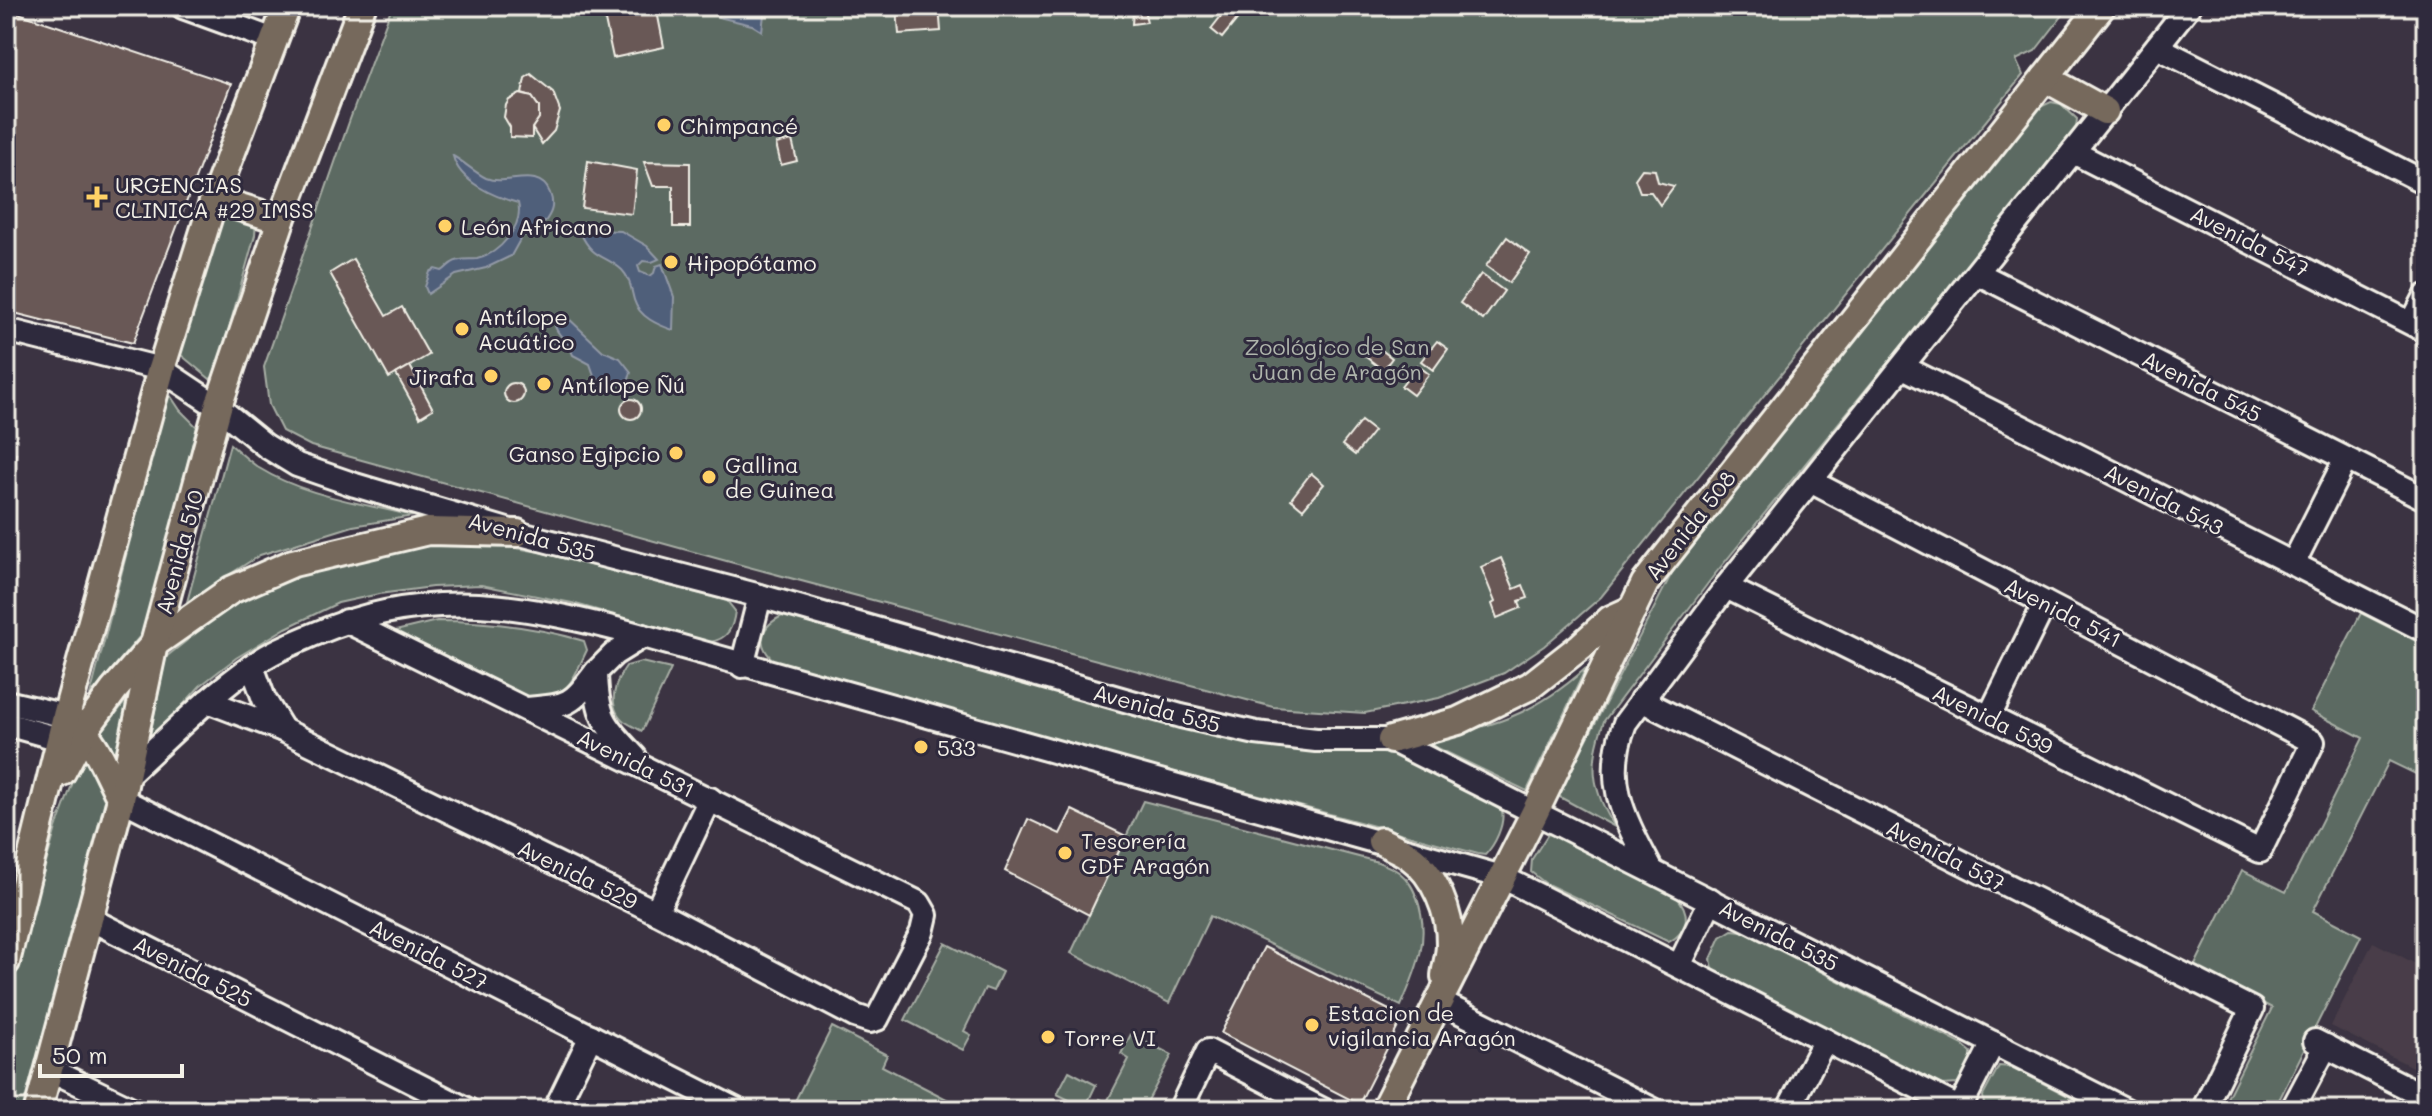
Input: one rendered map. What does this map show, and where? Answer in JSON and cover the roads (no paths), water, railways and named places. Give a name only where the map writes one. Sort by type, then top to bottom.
[{"type":"main road","points":[[6,962],[11,922],[43,808],[70,729],[161,369],[214,199],[287,6]]},
{"type":"main road","name":"Avenida 510","points":[[38,1110],[123,787],[154,644],[218,407],[281,220],[362,6]]},
{"type":"main road","name":"Avenida 508","points":[[1384,1110],[1535,812],[1645,583],[2102,6]]},
{"type":"main road","points":[[2045,78],[2105,111]]},
{"type":"main road","points":[[214,199],[281,220]]},
{"type":"main road","points":[[70,729],[114,690],[154,644],[231,590],[293,563],[428,531],[517,533]]},
{"type":"main road","points":[[1391,740],[1458,721],[1530,686],[1611,619],[1633,609]]},
{"type":"main road","points":[[70,729],[103,761],[123,787]]},
{"type":"main road","points":[[1381,841],[1411,857],[1427,874],[1441,898],[1450,946],[1440,1002]]},
{"type":"street","points":[[1652,871],[1620,803],[1614,769],[1616,746],[1625,723],[1726,587],[2189,6]]},
{"type":"street","points":[[183,7],[274,40]]},
{"type":"street","points":[[2157,47],[2426,183]]},
{"type":"street","name":"Avenida 547","points":[[2073,152],[2419,327]]},
{"type":"street","name":"Avenida 545","points":[[1977,273],[2426,499]]},
{"type":"street","points":[[2419,327],[2426,296]]},
{"type":"street","name":"Avenida 535","points":[[6,330],[161,369],[297,465],[517,533],[760,596],[1181,716],[1241,730],[1316,740],[1391,740],[2126,1110]]},
{"type":"street","name":"Avenida 543","points":[[1903,367],[2426,631]]},
{"type":"street","points":[[2293,564],[2346,459]]},
{"type":"street","name":"Avenida 541","points":[[1812,482],[2313,742],[2260,851]]},
{"type":"street","name":"Avenida 539","points":[[1726,587],[2260,851]]},
{"type":"street","points":[[742,666],[760,596]]},
{"type":"street","points":[[1989,717],[2045,603]]},
{"type":"street","points":[[123,787],[207,701],[270,654],[346,621],[413,606],[513,606],[643,636],[1502,877],[1961,1109],[1993,1043]]},
{"type":"street","name":"Avenida 531","points":[[346,621],[919,903],[926,915],[922,932],[883,1009],[877,1019],[870,1021]]},
{"type":"street","points":[[526,709],[574,701],[614,654],[643,636]]},
{"type":"street","points":[[252,666],[264,699],[283,730]]},
{"type":"street","points":[[596,672],[597,703],[604,720],[644,766]]},
{"type":"street","name":"Avenida 537","points":[[1641,700],[2252,1009],[2203,1110]]},
{"type":"street","name":"Avenida 529","points":[[207,701],[283,730],[656,912],[870,1021]]},
{"type":"street","points":[[6,702],[70,729]]},
{"type":"street","points":[[6,724],[70,729]]},
{"type":"street","name":"Avenida 527","points":[[123,787],[591,1036],[737,1110]]},
{"type":"street","points":[[656,912],[710,799]]},
{"type":"street","points":[[1679,966],[1711,900]]},
{"type":"street","name":"Avenida 525","points":[[90,919],[468,1110]]},
{"type":"street","points":[[1440,1002],[1654,1110]]},
{"type":"street","points":[[555,1110],[591,1036]]},
{"type":"street","points":[[1788,1110],[1825,1040]]},
{"type":"street","points":[[2292,1110],[2320,1044],[2426,1097]]},
{"type":"street","points":[[1180,1110],[1208,1051],[1323,1110]]},
{"type":"street","points":[[49,1069],[134,1110]]},
{"type":"water","points":[[716,6],[765,6],[762,31],[752,25],[718,17]]},
{"type":"water","points":[[453,156],[486,178],[538,180],[550,193],[552,210],[544,223],[535,225],[534,230],[522,236],[511,256],[486,268],[456,275],[428,294],[425,287],[430,272],[435,269],[442,271],[455,261],[477,259],[494,251],[508,238],[519,212],[518,203],[499,197],[470,181]]},
{"type":"water","points":[[621,231],[647,246],[659,259],[643,261],[638,266],[640,272],[650,276],[656,266],[662,264],[674,297],[673,330],[655,323],[640,311],[625,273],[594,252],[580,232]]},
{"type":"water","points":[[565,315],[603,351],[620,358],[631,372],[628,383],[595,378],[590,364],[573,355],[555,326]]},
{"type":"place","name":"Chimpancé","points":[[664,125]]},
{"type":"place","name":"URGENCIAS CLINICA #29 IMSS","points":[[97,197]]},
{"type":"place","name":"León Africano","points":[[445,226]]},
{"type":"place","name":"Hipopótamo","points":[[671,262]]},
{"type":"place","name":"Antílope Acuático","points":[[462,329]]},
{"type":"place","name":"Jirafa","points":[[491,376]]},
{"type":"place","name":"Antílope Ñú","points":[[544,384]]},
{"type":"place","name":"Ganso Egipcio","points":[[676,453]]},
{"type":"place","name":"Gallina de Guinea","points":[[709,477]]},
{"type":"place","name":"533","points":[[921,747]]},
{"type":"place","name":"Tesorería GDF Aragón","points":[[1065,853]]},
{"type":"place","name":"Estacion de vigilancia Aragón","points":[[1312,1025]]},
{"type":"place","name":"Torre VI","points":[[1048,1037]]},
{"type":"park label","name":"Zoológico de San Juan de Aragón","points":[[1337,358]]}]
